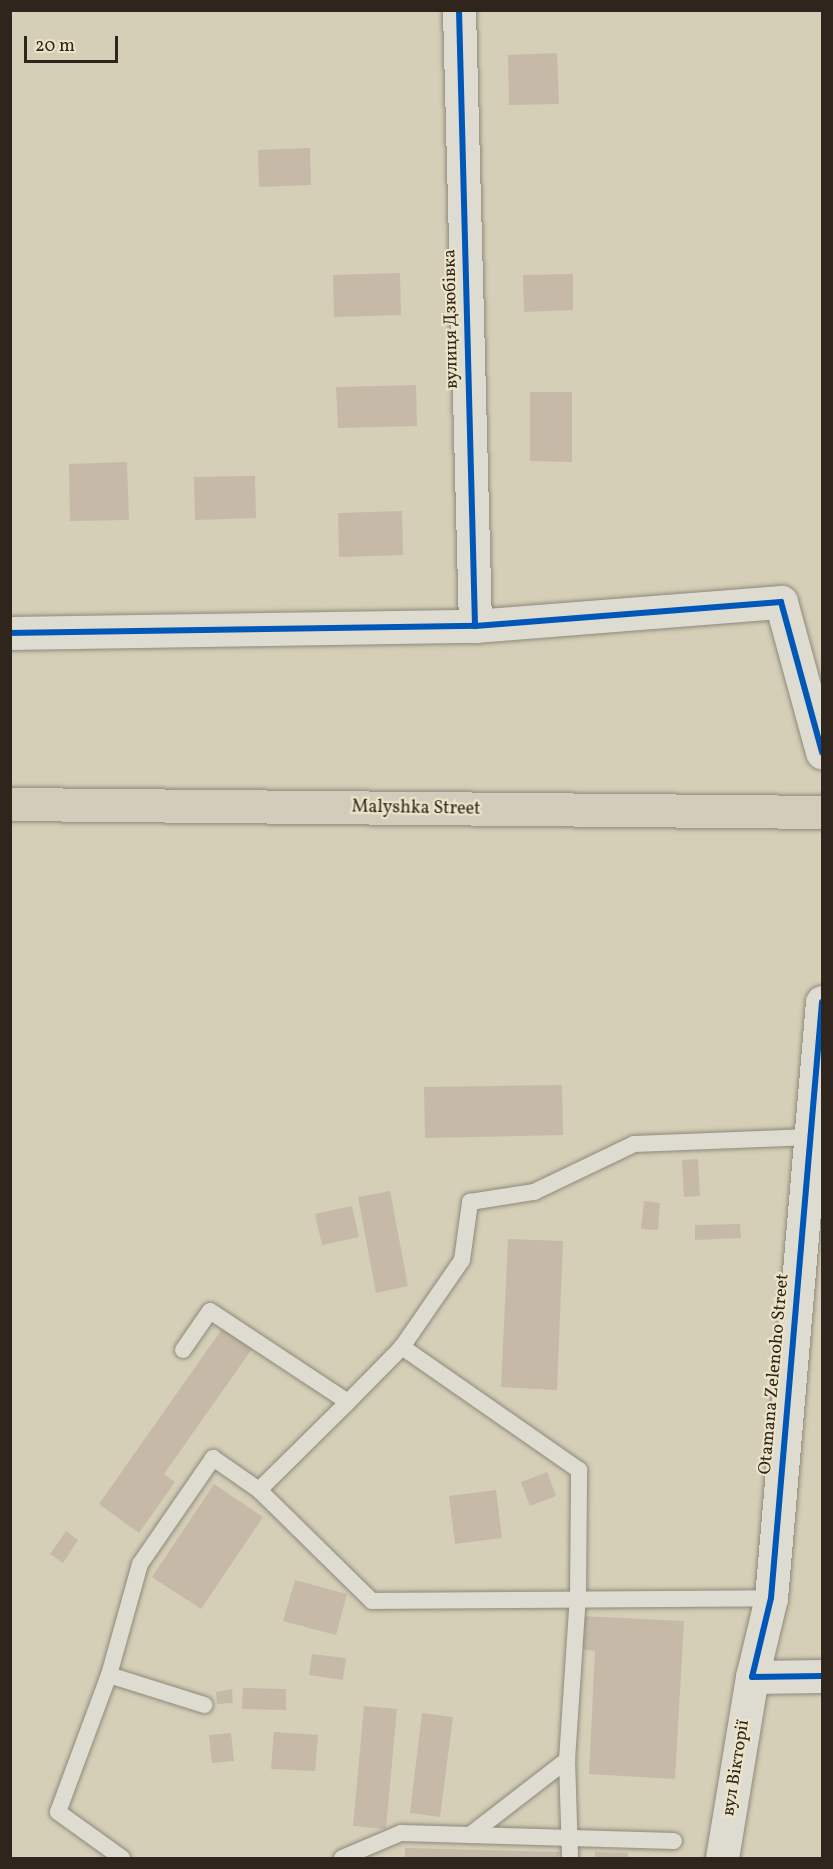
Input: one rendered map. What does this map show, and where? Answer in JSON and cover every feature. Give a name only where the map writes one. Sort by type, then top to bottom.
[{"type":"main road","name":"Malyshka Street","points":[[10,804],[822,812]]},
{"type":"street","name":"вулиця Дзюбівка","points":[[459,10],[475,626]]},
{"type":"street","points":[[10,633],[475,626],[781,602],[822,752]]},
{"type":"street","name":"Otamana Zelenoho Street","points":[[752,1677],[771,1598],[822,1002]]},
{"type":"street","points":[[752,1677],[822,1676]]},
{"type":"street","name":"вул Вікторії","points":[[722,1858],[752,1677]]},
{"type":"lane","points":[[259,1490],[402,1347],[462,1260],[470,1202],[534,1192],[634,1144],[811,1137]]},
{"type":"lane","points":[[183,1350],[210,1311],[348,1402]]},
{"type":"lane","points":[[402,1347],[579,1470],[578,1596],[567,1760],[570,1858]]},
{"type":"lane","points":[[122,1858],[58,1812],[110,1675],[140,1564],[213,1458],[259,1490],[372,1601],[578,1596],[771,1598]]},
{"type":"lane","points":[[110,1675],[204,1705]]},
{"type":"lane","points":[[470,1835],[567,1760]]},
{"type":"lane","points":[[342,1858],[401,1833],[674,1840]]},
{"type":"building","points":[[557,53],[559,104],[509,105],[508,55]]},
{"type":"building","points":[[310,148],[311,185],[259,187],[258,150]]},
{"type":"building","points":[[400,273],[401,315],[334,317],[333,275]]},
{"type":"building","points":[[573,274],[573,310],[524,312],[523,275]]},
{"type":"building","points":[[416,385],[417,426],[338,428],[336,387]]},
{"type":"building","points":[[530,392],[572,392],[572,462],[530,461]]},
{"type":"building","points":[[127,462],[129,520],[70,521],[69,464]]},
{"type":"building","points":[[255,476],[256,518],[195,520],[194,477]]},
{"type":"building","points":[[402,511],[403,555],[339,557],[338,513]]},
{"type":"building","points":[[562,1085],[563,1135],[425,1138],[424,1087]]},
{"type":"building","points":[[698,1159],[700,1196],[684,1197],[682,1160]]},
{"type":"building","points":[[390,1191],[408,1286],[376,1293],[358,1197]]},
{"type":"building","points":[[644,1201],[660,1203],[658,1230],[641,1229]]},
{"type":"building","points":[[352,1206],[359,1237],[322,1245],[315,1214]]},
{"type":"building","points":[[740,1224],[741,1238],[695,1240],[695,1225]]},
{"type":"building","points":[[508,1239],[563,1241],[557,1390],[501,1387]]},
{"type":"building","points":[[222,1329],[252,1349],[164,1474],[175,1482],[139,1533],[99,1504]]},
{"type":"building","points":[[547,1472],[556,1496],[530,1506],[521,1482]]},
{"type":"building","points":[[214,1484],[263,1517],[201,1609],[152,1577]]},
{"type":"building","points":[[496,1490],[502,1538],[455,1544],[449,1496]]},
{"type":"building","points":[[66,1531],[78,1540],[63,1563],[50,1554]]},
{"type":"building","points":[[295,1580],[347,1594],[336,1635],[283,1621]]},
{"type":"building","points":[[581,1616],[684,1621],[675,1779],[589,1774],[595,1651],[579,1649]]},
{"type":"building","points":[[312,1654],[346,1658],[343,1680],[309,1675]]},
{"type":"building","points":[[243,1688],[286,1689],[286,1710],[242,1709]]},
{"type":"building","points":[[232,1689],[233,1703],[217,1704],[216,1692]]},
{"type":"building","points":[[364,1706],[397,1709],[386,1829],[353,1826]]},
{"type":"building","points":[[422,1713],[453,1717],[440,1817],[410,1813]]},
{"type":"building","points":[[274,1732],[318,1735],[315,1771],[271,1769]]},
{"type":"building","points":[[231,1733],[234,1761],[212,1763],[209,1735]]},
{"type":"building","points":[[405,1848],[559,1852],[559,1858],[405,1858]]},
{"type":"building","points":[[595,1852],[628,1853],[628,1858],[595,1858]]},
{"type":"cycle path","points":[[459,10],[475,626]]},
{"type":"cycle path","points":[[10,633],[475,626],[781,602],[822,752]]},
{"type":"cycle path","points":[[822,1002],[771,1598],[752,1677],[822,1676]]}]
